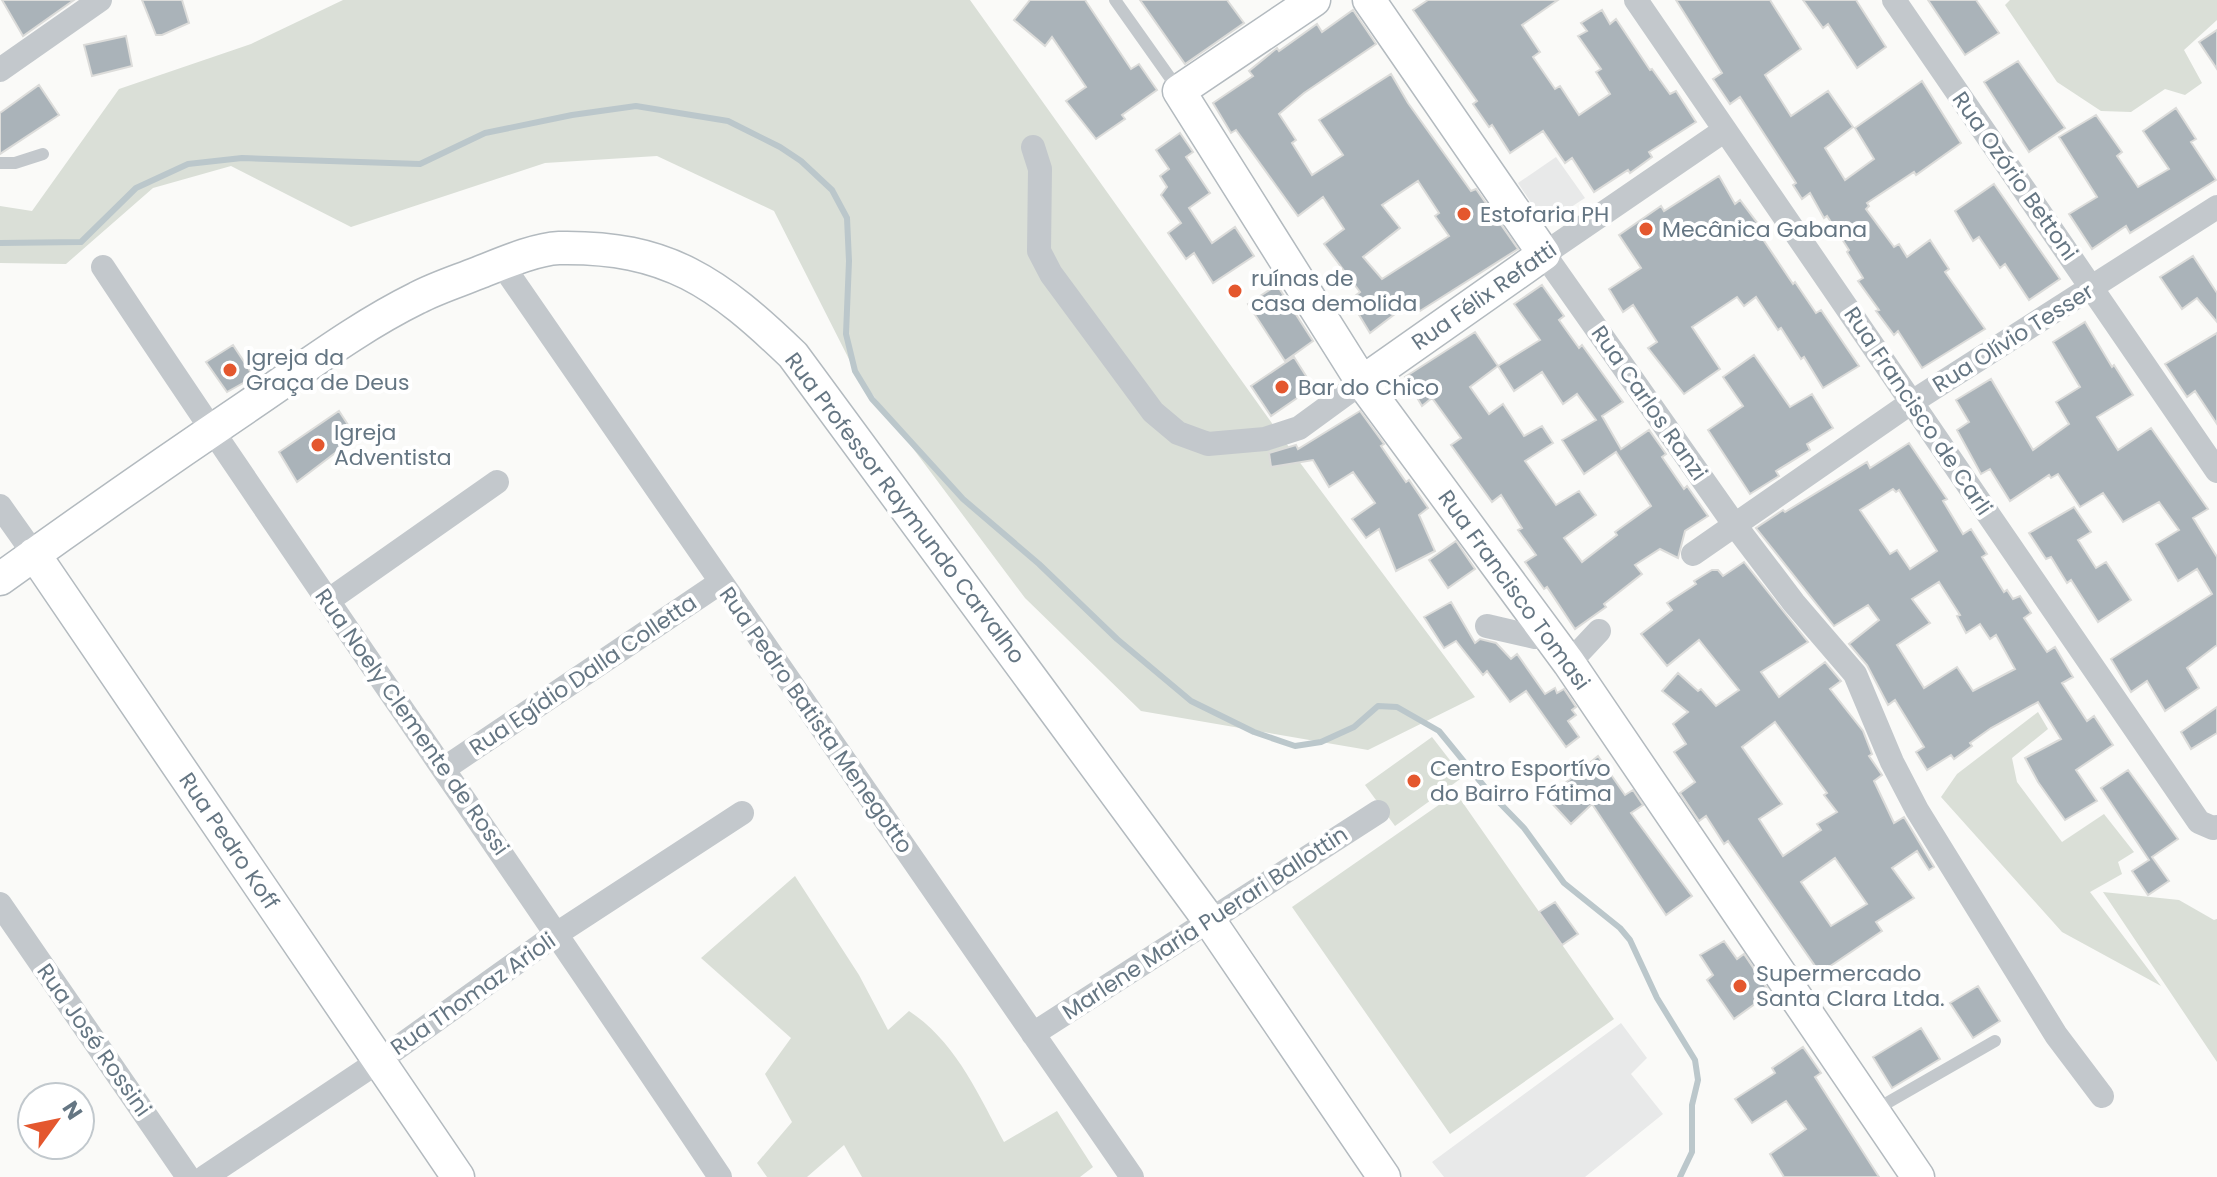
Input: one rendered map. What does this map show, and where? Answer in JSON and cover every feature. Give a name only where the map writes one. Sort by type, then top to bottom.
[{"type":"street","points":[[0,70],[100,0]]},
{"type":"street","points":[[1179,91],[1314,0]]},
{"type":"street","name":"Rua Carlos Ranzi","points":[[1369,0],[1734,524],[1794,603],[1855,674],[1892,762],[1917,810],[2056,1035],[2102,1096]]},
{"type":"street","name":"Rua Francisco de Carli","points":[[1636,0],[2208,825]]},
{"type":"street","name":"Rua Ozório Bettoni","points":[[1894,0],[2217,471]]},
{"type":"street","name":"Rua Francisco Tomasi","points":[[1179,91],[1362,382],[1569,663],[1918,1177]]},
{"type":"street","name":"Rua Félix Refatti","points":[[1362,382],[1725,130]]},
{"type":"street","points":[[1033,147],[1040,169],[1039,251],[1051,274],[1153,412],[1178,433],[1208,444],[1265,439],[1299,428],[1362,382]]},
{"type":"street","name":"Rua Olívio Tesser","points":[[1693,554],[1912,402],[2217,207]]},
{"type":"street","name":"Rua Professor Raymundo Carvalho","points":[[0,579],[343,342],[417,298],[501,263],[555,248],[595,249],[634,255],[681,268],[716,288],[750,314],[793,355],[1209,920],[1384,1177]]},
{"type":"street","name":"Rua Pedro Batista Menegotto","points":[[501,263],[1132,1177]]},
{"type":"street","name":"Rua Noely Clemente de Rossi","points":[[103,267],[211,431],[558,933],[720,1177]]},
{"type":"street","points":[[329,600],[497,482]]},
{"type":"street","name":"Rua Pedro Koff","points":[[0,506],[458,1177]]},
{"type":"street","name":"Rua Egídio Dalla Colletta","points":[[445,768],[721,582]]},
{"type":"street","points":[[1487,626],[1550,637]]},
{"type":"street","points":[[1569,663],[1599,631]]},
{"type":"street","name":"Marlene Maria Puerari Ballottin","points":[[1033,1034],[1378,812]]},
{"type":"street","name":"Rua Thomaz Arioli","points":[[205,1177],[379,1061],[558,933],[742,813]]},
{"type":"street","name":"Rua José Rossini","points":[[0,904],[188,1177]]},
{"type":"lane","name":"Rua Francisco Tomasi","points":[[1115,0],[1179,91]]},
{"type":"lane","points":[[0,163],[15,163],[43,154]]},
{"type":"lane","points":[[1873,1111],[1995,1041]]},
{"type":"shaded area","points":[[343,0],[970,0],[1301,464],[1475,697],[1368,750],[1141,711],[1025,598],[855,371],[774,211],[657,156],[545,163],[351,227],[231,166],[153,188],[66,264],[0,263],[0,206],[32,211],[119,89],[251,44]]},
{"type":"shaded area","points":[[2010,0],[2217,0],[2217,20],[2184,50],[2202,83],[2185,95],[2165,89],[2131,112],[2101,111],[2057,82],[2005,5]]},
{"type":"shaded area","points":[[1556,157],[1585,198],[1545,224],[1518,183]]},
{"type":"shaded area","points":[[2038,712],[2048,729],[2012,758],[2017,782],[2062,842],[2104,814],[2134,852],[2118,862],[2122,874],[2090,892],[2161,986],[2062,932],[1941,797],[1957,774]]},
{"type":"shaded area","name":"Centro Esportívo do Bairro Fátima","points":[[1432,737],[1463,777],[1395,826],[1365,785]]},
{"type":"shaded area","points":[[1456,793],[1614,1019],[1450,1134],[1292,907]]},
{"type":"shaded area","points":[[795,876],[859,975],[888,1030],[909,1011],[926,1024],[953,1053],[1004,1142],[1057,1111],[1093,1167],[1080,1177],[862,1177],[844,1145],[807,1177],[767,1177],[757,1163],[792,1122],[765,1074],[791,1038],[701,958]]},
{"type":"shaded area","points":[[2103,892],[2179,900],[2217,919],[2217,1062]]},
{"type":"shaded area","points":[[1621,1023],[1647,1058],[1631,1074],[1663,1114],[1585,1177],[1444,1177],[1432,1162]]},
{"type":"building","points":[[2,0],[74,0],[23,36]]},
{"type":"building","points":[[142,0],[182,0],[189,23],[156,35]]},
{"type":"building","points":[[1030,0],[1085,0],[1131,69],[1139,64],[1157,90],[1122,115],[1125,119],[1096,139],[1066,101],[1086,87],[1052,37],[1045,46],[1014,20]]},
{"type":"building","points":[[1140,0],[1227,0],[1244,23],[1185,64]]},
{"type":"building","points":[[1428,0],[1558,0],[1522,25],[1540,52],[1533,57],[1555,89],[1560,86],[1579,115],[1610,94],[1596,72],[1601,69],[1578,36],[1587,31],[1581,23],[1602,10],[1610,24],[1616,19],[1650,70],[1670,94],[1676,91],[1696,122],[1649,152],[1652,157],[1630,173],[1628,170],[1594,192],[1572,158],[1565,163],[1543,131],[1510,153],[1492,125],[1489,127],[1473,104],[1477,101],[1413,10]]},
{"type":"building","points":[[1676,0],[1770,0],[1801,49],[1765,75],[1791,116],[1828,91],[1853,127],[1825,148],[1845,180],[1874,159],[1855,128],[1922,81],[1961,143],[1916,175],[1914,172],[1867,203],[1869,206],[1866,209],[1894,247],[1899,244],[1907,257],[1930,240],[1949,269],[1945,272],[1985,329],[1922,368],[1898,331],[1894,335],[1876,311],[1879,310],[1858,281],[1863,278],[1847,252],[1849,250],[1827,216],[1824,218],[1810,193],[1802,199],[1793,185],[1796,183],[1740,97],[1730,104],[1713,79],[1722,73]]},
{"type":"building","points":[[1803,0],[1856,0],[1886,47],[1857,68],[1828,24],[1823,28]]},
{"type":"building","points":[[1928,0],[1976,0],[1999,33],[1965,55]]},
{"type":"building","points":[[1353,10],[1376,44],[1279,114],[1296,140],[1292,143],[1312,175],[1343,155],[1319,120],[1391,74],[1471,191],[1476,189],[1518,249],[1420,311],[1412,301],[1370,333],[1350,300],[1360,292],[1324,244],[1344,229],[1323,197],[1298,216],[1236,130],[1231,133],[1213,103],[1253,76],[1249,71],[1277,48],[1279,51],[1317,24],[1322,32]],"holes":[[[1418,181],[1439,213],[1435,216],[1449,236],[1382,279],[1363,257],[1400,228],[1382,205]]]},
{"type":"building","points":[[2217,30],[2217,69],[2199,42]]},
{"type":"building","points":[[126,36],[132,66],[92,76],[84,45]]},
{"type":"building","points":[[2018,61],[2065,128],[2029,152],[1984,82]]},
{"type":"building","points":[[39,85],[59,115],[0,154],[0,113]]},
{"type":"building","points":[[2176,108],[2196,139],[2191,142],[2216,180],[2130,233],[2126,226],[2092,249],[2069,214],[2097,197],[2059,137],[2096,115],[2122,152],[2117,156],[2138,187],[2169,169],[2143,131]]},
{"type":"building","points":[[1180,133],[1193,152],[1186,157],[1210,193],[1189,208],[1212,243],[1235,227],[1254,256],[1213,283],[1194,253],[1186,259],[1168,233],[1181,223],[1161,195],[1167,187],[1160,176],[1169,169],[1156,150]]},
{"type":"building","points":[[1719,176],[1735,204],[1740,200],[1758,224],[1754,226],[1793,284],[1795,282],[1816,313],[1821,310],[1859,366],[1823,388],[1804,357],[1801,359],[1756,297],[1744,306],[1737,297],[1692,327],[1720,369],[1684,394],[1648,348],[1657,342],[1633,305],[1623,312],[1609,289],[1641,268],[1619,235],[1661,206],[1664,211]]},
{"type":"building","points":[[1994,184],[2060,279],[2029,300],[2005,264],[2000,268],[1979,237],[1973,241],[1955,211]]},
{"type":"building","points":[[2193,256],[2217,293],[2217,322],[2197,298],[2182,309],[2160,277]]},
{"type":"building","points":[[1277,285],[1313,341],[1285,361],[1248,304]]},
{"type":"building","points":[[1542,285],[1564,316],[1559,320],[1579,348],[1582,345],[1623,402],[1602,416],[1621,449],[1649,430],[1666,454],[1662,457],[1708,516],[1685,531],[1678,558],[1660,549],[1635,565],[1642,574],[1604,604],[1606,607],[1575,629],[1547,587],[1544,589],[1525,562],[1536,555],[1518,530],[1522,528],[1501,495],[1492,502],[1451,445],[1461,438],[1432,398],[1422,406],[1405,377],[1475,332],[1498,366],[1540,340],[1514,304]],"holes":[[[1498,366],[1514,391],[1542,372],[1563,404],[1577,394],[1596,420],[1562,440],[1584,474],[1616,452],[1651,506],[1615,532],[1617,535],[1582,562],[1564,538],[1596,515],[1579,491],[1556,505],[1525,461],[1553,443],[1542,426],[1524,436],[1503,404],[1489,414],[1470,387]]]},
{"type":"building","points":[[2085,322],[2133,395],[2097,417],[2118,450],[2151,428],[2208,509],[2193,518],[2217,557],[2217,645],[2187,668],[2199,688],[2165,711],[2147,681],[2131,692],[2111,659],[2212,594],[2197,569],[2178,581],[2156,544],[2179,530],[2159,502],[2123,522],[2103,493],[2080,507],[2058,474],[2051,478],[2049,475],[2010,501],[1990,469],[1981,474],[1957,430],[1969,422],[1956,400],[1991,379],[2033,450],[2069,424],[2056,402],[2080,387],[2053,342]]},
{"type":"building","points":[[2217,333],[2217,424],[2195,391],[2187,397],[2165,364]]},
{"type":"building","name":"Igreja da Graça de Deus","points":[[233,345],[254,377],[227,392],[206,362]]},
{"type":"building","points":[[1754,355],[1790,407],[1812,394],[1833,428],[1807,444],[1810,450],[1776,471],[1779,476],[1750,494],[1708,430],[1743,406],[1723,377]]},
{"type":"building","name":"Bar do Chico","points":[[1294,357],[1313,387],[1271,416],[1251,386]]},
{"type":"building","name":"Igreja Adventista","points":[[339,411],[356,437],[297,482],[279,452]]},
{"type":"building","points":[[1360,411],[1406,482],[1409,480],[1428,508],[1419,515],[1435,551],[1396,571],[1379,529],[1366,538],[1352,519],[1375,503],[1353,472],[1329,487],[1313,460],[1271,467],[1269,453],[1296,445],[1298,449]]},
{"type":"building","points":[[1909,443],[1947,499],[1943,501],[1963,534],[1971,529],[1987,554],[1982,557],[2004,592],[2007,590],[2013,599],[2020,596],[2031,613],[2024,618],[2047,652],[2055,647],[2073,677],[2062,683],[2087,721],[2094,716],[2113,745],[2076,770],[2097,801],[2065,820],[2038,782],[2025,758],[2061,739],[2038,702],[1991,728],[1954,759],[1951,755],[1927,770],[1916,752],[1924,747],[1895,700],[1888,705],[1867,665],[1849,644],[1879,620],[1868,605],[1834,626],[1756,528],[1867,462],[1870,468]],"holes":[[[1893,489],[1896,492],[1899,490],[1937,551],[1910,569],[1897,550],[1890,554],[1860,510]],[[1939,582],[1960,615],[1957,616],[1966,633],[1980,624],[1990,639],[1996,635],[2015,669],[1973,691],[1957,667],[1924,688],[1897,645],[1930,623],[1912,599]]]},
{"type":"building","points":[[2074,507],[2091,532],[2078,540],[2096,568],[2106,562],[2131,600],[2098,622],[2071,580],[2067,583],[2051,557],[2046,559],[2029,533]]},
{"type":"building","points":[[1456,541],[1475,569],[1448,588],[1429,560]]},
{"type":"building","points":[[1744,562],[1808,642],[1761,672],[1779,697],[1825,662],[1841,681],[1830,689],[1863,731],[1872,754],[1869,756],[1882,775],[1874,781],[1894,823],[1904,817],[1934,867],[1929,870],[1917,851],[1892,868],[1914,898],[1876,922],[1882,931],[1820,973],[1728,841],[1724,844],[1706,816],[1699,821],[1680,793],[1695,782],[1674,752],[1686,744],[1673,724],[1688,712],[1662,691],[1678,673],[1698,691],[1701,689],[1716,706],[1739,690],[1699,640],[1667,666],[1641,634],[1672,610],[1667,603],[1696,584],[1694,581],[1712,570],[1718,570],[1723,576]],"holes":[[[1775,722],[1827,793],[1824,795],[1837,812],[1817,824],[1821,830],[1783,856],[1759,819],[1782,804],[1742,747]],[[1835,858],[1867,904],[1831,926],[1801,882]]]},
{"type":"building","points":[[1451,602],[1475,643],[1480,639],[1496,643],[1511,659],[1517,654],[1545,694],[1555,688],[1557,693],[1564,689],[1576,707],[1572,710],[1576,715],[1568,721],[1579,737],[1566,747],[1526,691],[1510,702],[1487,671],[1483,675],[1456,641],[1444,648],[1424,617]]},
{"type":"building","points":[[2217,707],[2217,733],[2191,749],[2181,732]]},
{"type":"building","points":[[1598,756],[1625,795],[1633,790],[1643,805],[1631,813],[1692,896],[1666,915],[1592,804],[1571,824],[1547,798]]},
{"type":"building","points":[[2128,770],[2178,839],[2152,857],[2169,881],[2148,895],[2132,871],[2149,860],[2101,788]]},
{"type":"building","points":[[1555,902],[1578,934],[1562,945],[1539,912]]},
{"type":"building","name":"Supermercado Santa Clara Ltda.","points":[[1724,941],[1737,959],[1744,954],[1770,993],[1734,1019],[1707,980],[1713,975],[1700,955]]},
{"type":"building","points":[[1978,986],[2000,1021],[1973,1038],[1950,1003]]},
{"type":"building","points":[[1921,1028],[1940,1059],[1892,1088],[1873,1057]]},
{"type":"building","points":[[1803,1047],[1821,1073],[1815,1077],[1879,1177],[1784,1177],[1770,1154],[1806,1129],[1786,1101],[1752,1123],[1735,1099],[1775,1073],[1772,1068]]},
{"type":"waterway","points":[[0,243],[81,242],[136,188],[188,164],[242,158],[420,164],[485,133],[572,115],[636,106],[728,121],[780,147],[801,161],[832,190],[847,218],[846,334],[855,371],[872,399],[963,499],[1039,564],[1117,639],[1191,701],[1254,732],[1295,746],[1321,742],[1354,727],[1378,706],[1397,707],[1439,731],[1488,791],[1524,828],[1564,883],[1620,928],[1630,940],[1657,998],[1695,1060],[1698,1080],[1692,1105],[1692,1152],[1680,1177]]},
{"type":"place","name":"Estofaria PH","points":[[1464,214]]},
{"type":"place","name":"Mecânica Gabana","points":[[1646,229]]},
{"type":"place","name":"ruínas de casa demolida","points":[[1235,291]]},
{"type":"place","name":"Igreja da Graça de Deus","points":[[230,370]]},
{"type":"place","name":"Bar do Chico","points":[[1282,387]]},
{"type":"place","name":"Igreja Adventista","points":[[318,445]]},
{"type":"place","name":"Centro Esportívo do Bairro Fátima","points":[[1414,781]]},
{"type":"place","name":"Supermercado Santa Clara Ltda.","points":[[1740,986]]}]
